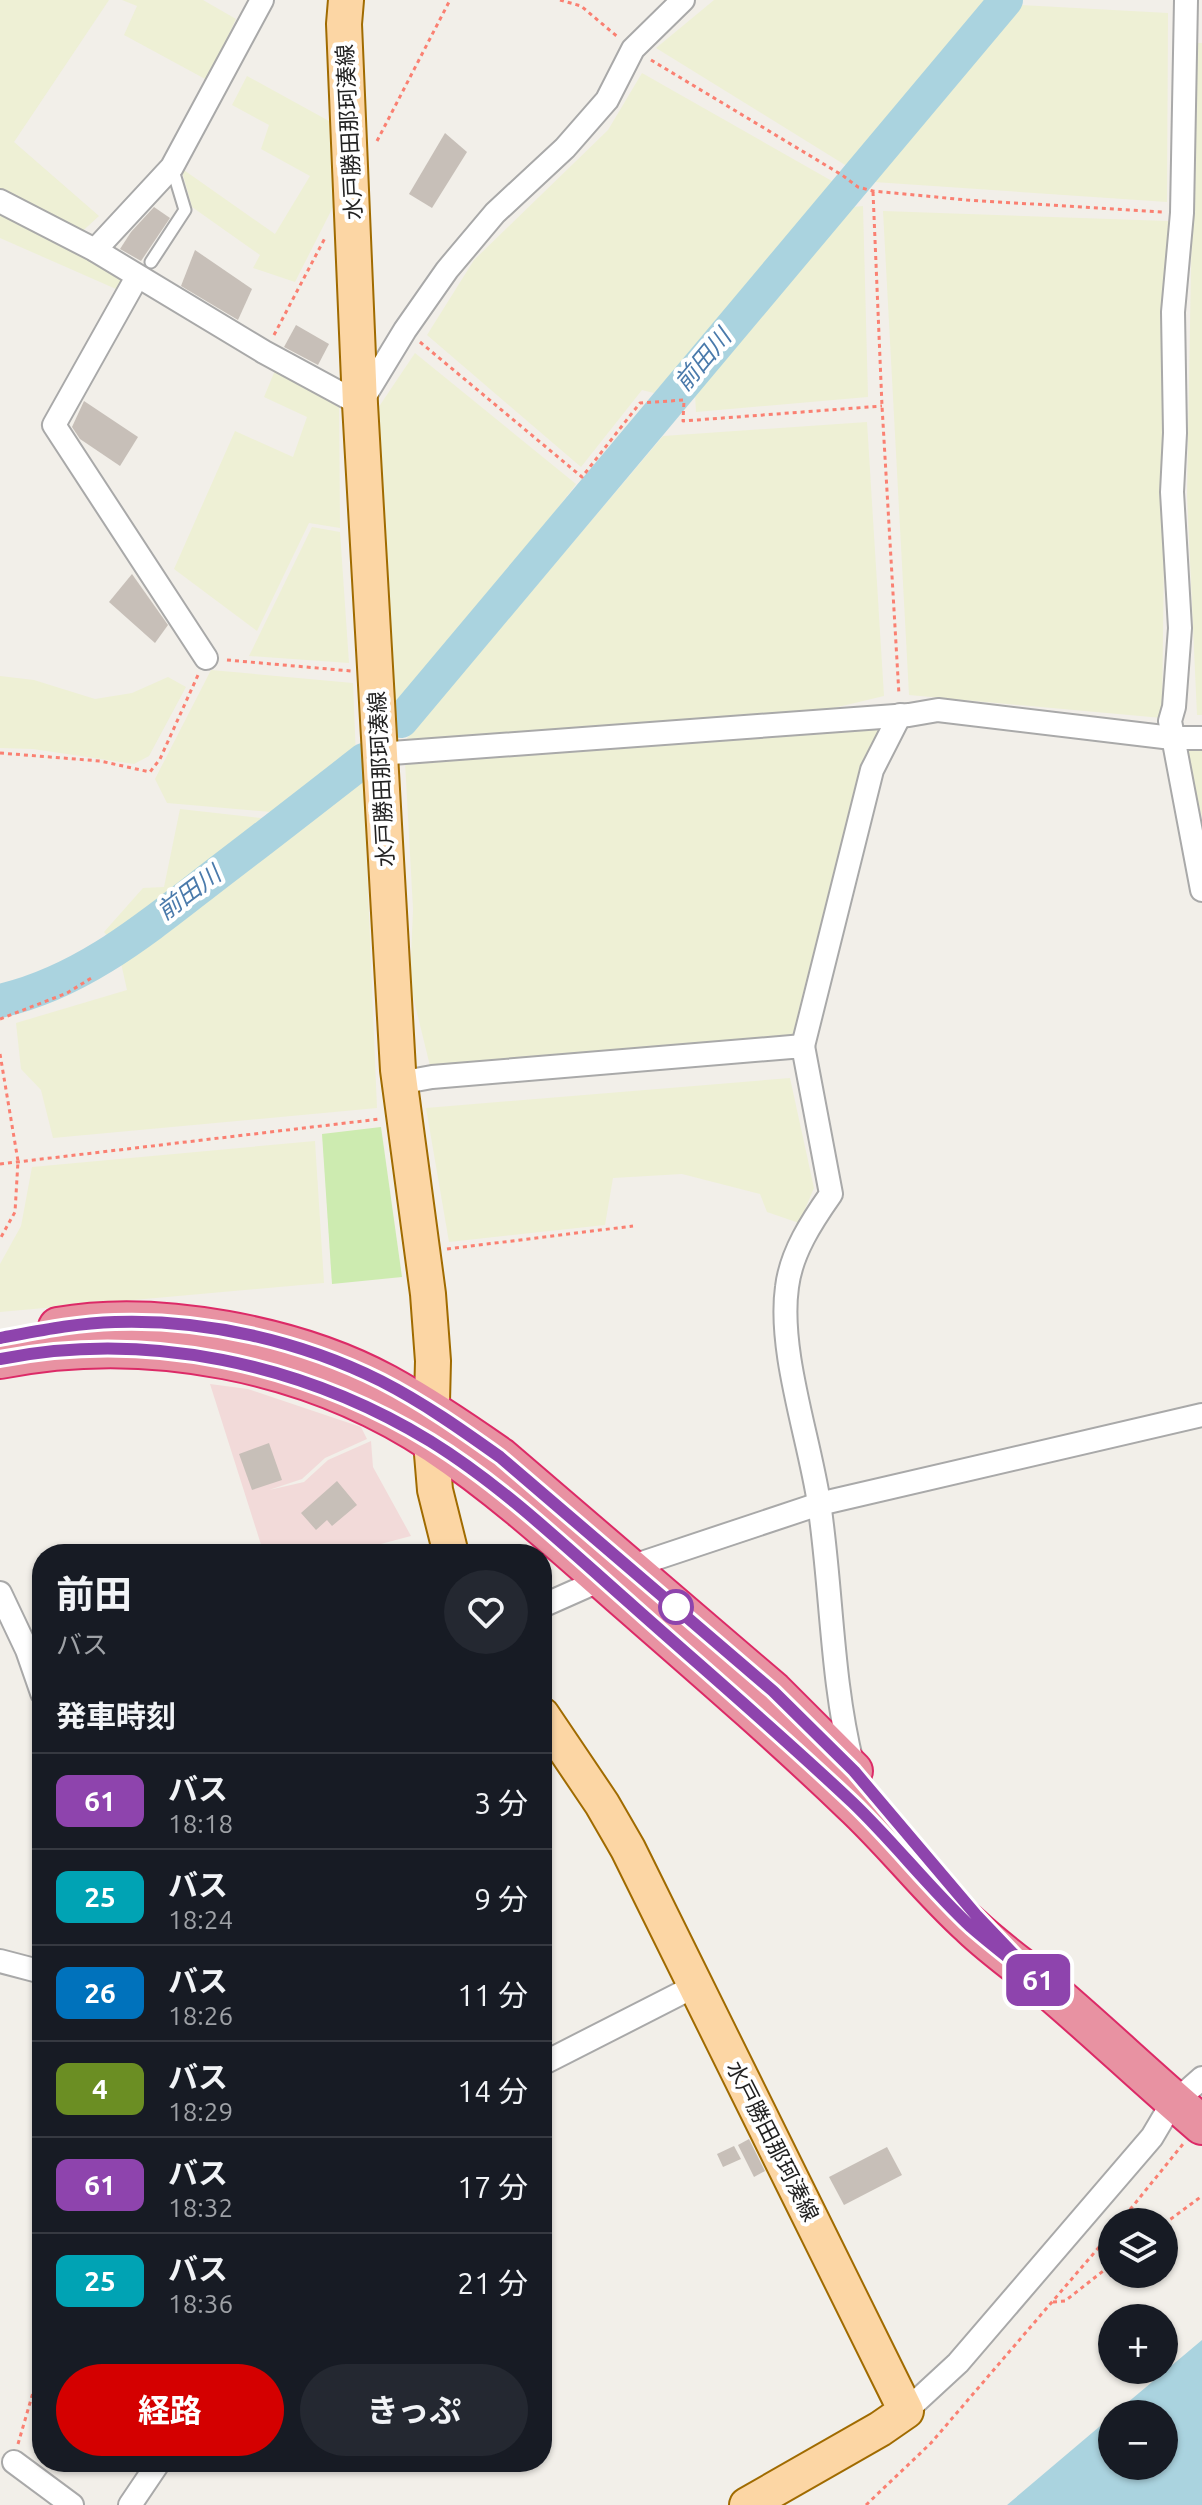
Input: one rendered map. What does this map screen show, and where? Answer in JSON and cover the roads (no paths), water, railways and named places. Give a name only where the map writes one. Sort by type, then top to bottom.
[{"type":"highway","points":[[0,1338],[69,1325],[117,1322],[213,1328],[320,1356],[385,1383],[501,1493],[617,1574],[854,1788],[971,1926],[1187,2105]]},
{"type":"highway","points":[[0,1359],[85,1348],[182,1353],[293,1376],[431,1426]]},
{"type":"main road","name":"水戸勝田那珂湊線","points":[[346,0],[344,24],[360,404],[399,1083],[423,1251],[432,1350],[431,1426],[435,1490],[448,1544]]},
{"type":"main road","name":"水戸勝田那珂湊線","points":[[552,1730],[602,1804],[906,2411]]},
{"type":"main road","points":[[747,2505],[906,2411]]},
{"type":"street","points":[[95,250],[172,167],[262,0]]},
{"type":"street","points":[[0,201],[95,250],[144,270],[264,352],[360,404],[405,330],[447,270],[495,213],[565,148],[607,100],[633,49],[683,0]]},
{"type":"street","points":[[1186,0],[1182,213],[1173,312],[1175,433],[1172,492],[1180,628],[1174,707],[1170,721],[1202,890]]},
{"type":"street","points":[[144,270],[54,425],[206,658]]},
{"type":"street","points":[[378,754],[938,710],[1172,738],[1202,738]]},
{"type":"street","points":[[854,1788],[837,1682],[819,1504],[784,1324],[787,1283],[807,1229],[831,1194],[803,1046],[872,770],[900,715]]},
{"type":"street","points":[[399,1083],[432,1077],[803,1046]]},
{"type":"street","points":[[552,1602],[617,1574],[819,1504],[1202,1415]]},
{"type":"street","points":[[0,1593],[32,1664]]},
{"type":"street","points":[[0,1961],[32,1969]]},
{"type":"street","points":[[552,2059],[695,1986]]},
{"type":"street","points":[[906,2411],[958,2363],[1152,2137],[1187,2105]]},
{"type":"street","points":[[14,2462],[72,2505]]},
{"type":"street","points":[[130,2505],[152,2472]]},
{"type":"lane","points":[[144,270],[185,210],[172,167]]},
{"type":"water","points":[[1202,2340],[1202,2505],[1007,2505],[1098,2428],[1098,2480],[1178,2480],[1178,2400],[1131,2400],[1150,2384],[1178,2384],[1178,2360]]},
{"type":"waterway","name":"前田川","points":[[401,721],[1006,0]]},
{"type":"waterway","name":"前田川","points":[[0,1001],[59,981],[113,950],[364,760]]}]
